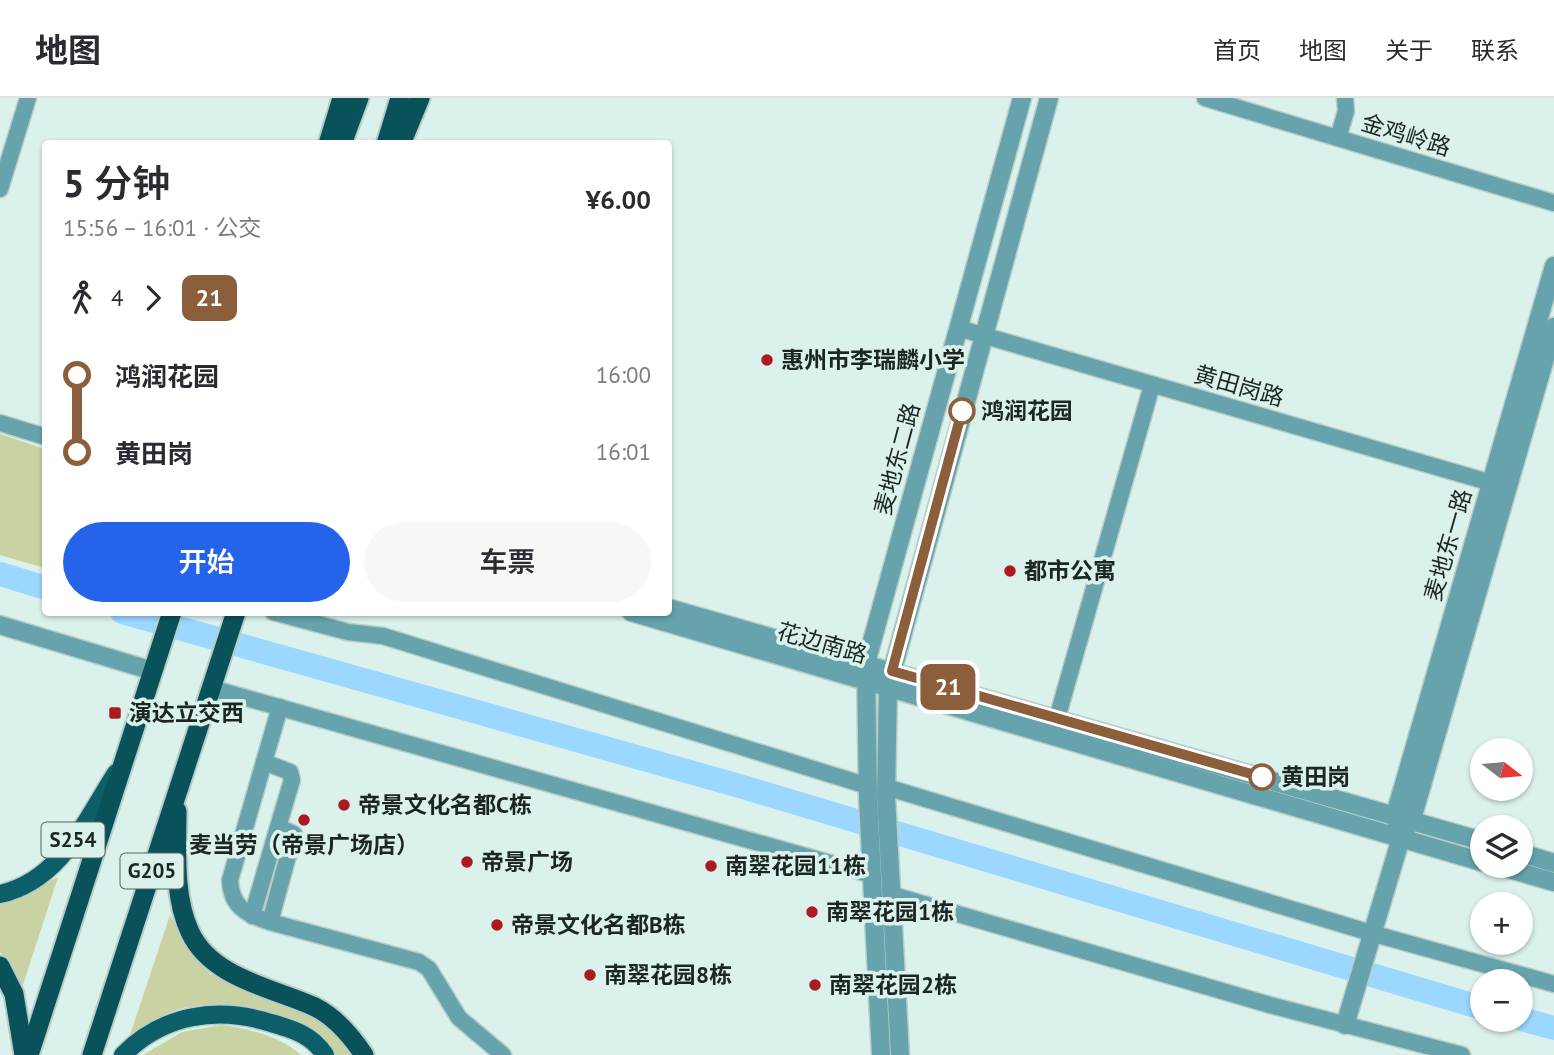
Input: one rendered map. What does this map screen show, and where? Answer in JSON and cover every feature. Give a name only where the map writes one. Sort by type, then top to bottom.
[{"type":"highway","points":[[329,140],[342,98]]},
{"type":"highway","points":[[343,140],[359,98]]},
{"type":"highway","points":[[387,140],[400,98]]},
{"type":"highway","points":[[403,140],[420,98]]},
{"type":"highway","name":"G205","points":[[29,1055],[171,616]]},
{"type":"highway","name":"G205","points":[[92,1055],[235,616]]},
{"type":"highway","points":[[177,792],[177,864],[184,912],[198,947],[223,967],[257,985],[316,1008],[334,1020],[364,1055]]},
{"type":"highway","points":[[0,966],[14,994],[24,1055]]},
{"type":"main road","name":"S254","points":[[0,894],[39,878],[60,859],[124,761]]},
{"type":"main road","points":[[123,1055],[147,1033],[194,1015],[216,1014],[260,1019],[294,1029],[308,1037],[325,1055]]},
{"type":"street","points":[[0,189],[28,98]]},
{"type":"street","name":"麦地东二路","points":[[881,1055],[868,792],[866,672],[1022,98]]},
{"type":"street","points":[[900,1055],[886,792],[890,679],[1049,98]]},
{"type":"street","name":"金鸡岭路","points":[[1205,98],[1554,203]]},
{"type":"street","points":[[1338,138],[1346,111],[1345,98]]},
{"type":"street","name":"麦地东一路","points":[[1404,817],[1499,485],[1554,265]]},
{"type":"street","name":"麦地东一路","points":[[1499,485],[1554,327]]},
{"type":"street","name":"黄田岗路","points":[[958,328],[1499,485]]},
{"type":"street","points":[[1054,727],[1152,385]]},
{"type":"street","points":[[0,423],[42,436]]},
{"type":"street","name":"花边南路","points":[[672,609],[1470,858]]},
{"type":"street","points":[[288,616],[348,632],[383,636],[868,792]]},
{"type":"street","name":"花边南路","points":[[647,616],[866,672]]},
{"type":"street","points":[[0,625],[153,671]]},
{"type":"street","points":[[211,688],[872,875]]},
{"type":"street","points":[[280,707],[230,880],[231,895],[238,906],[252,916],[270,922],[418,962],[429,969],[459,1018],[503,1055]]},
{"type":"street","name":"花边南路","points":[[1054,727],[1404,817],[1470,837]]},
{"type":"street","points":[[252,916],[292,780],[290,772],[264,762]]},
{"type":"street","points":[[886,792],[1554,984]]},
{"type":"street","points":[[1345,1025],[1401,838],[1404,817]]},
{"type":"street","points":[[270,922],[294,834],[278,827]]},
{"type":"street","points":[[1533,857],[1554,863]]},
{"type":"street","points":[[1533,876],[1554,882]]},
{"type":"street","points":[[893,895],[1345,1025],[1462,1055]]},
{"type":"green space","points":[[0,434],[42,448],[42,567],[0,555]]},
{"type":"green space","points":[[58,877],[22,988],[13,967],[0,952],[0,905]]},
{"type":"green space","points":[[170,915],[195,957],[210,974],[321,1020],[356,1055],[336,1055],[323,1040],[306,1028],[285,1018],[238,1007],[215,1005],[173,1011],[130,1035]]},
{"type":"green space","points":[[221,1025],[264,1034],[301,1055],[143,1055],[182,1032]]},
{"type":"waterway","points":[[0,574],[42,587]]},
{"type":"waterway","points":[[136,616],[736,785],[1470,1004]]},
{"type":"waterway","points":[[1533,1022],[1554,1028]]},
{"type":"bus line","name":"21","points":[[962,411],[892,671],[1262,777]]},
{"type":"place","name":"惠州市李瑞麟小学","points":[[767,360]]},
{"type":"place","name":"鸿润花园","points":[[962,411]]},
{"type":"place","name":"都市公寓","points":[[1010,571]]},
{"type":"place","name":"演达立交西","points":[[115,713]]},
{"type":"place","name":"黄田岗","points":[[1262,777]]},
{"type":"place","name":"帝景文化名都C栋","points":[[344,805]]},
{"type":"place","name":"麦当劳（帝景广场店）","points":[[304,820]]},
{"type":"place","name":"帝景广场","points":[[467,862]]},
{"type":"place","name":"南翠花园11栋","points":[[711,866]]},
{"type":"place","name":"南翠花园1栋","points":[[812,912]]},
{"type":"place","name":"帝景文化名都B栋","points":[[497,925]]},
{"type":"place","name":"南翠花园8栋","points":[[590,975]]},
{"type":"place","name":"南翠花园2栋","points":[[815,985]]}]
